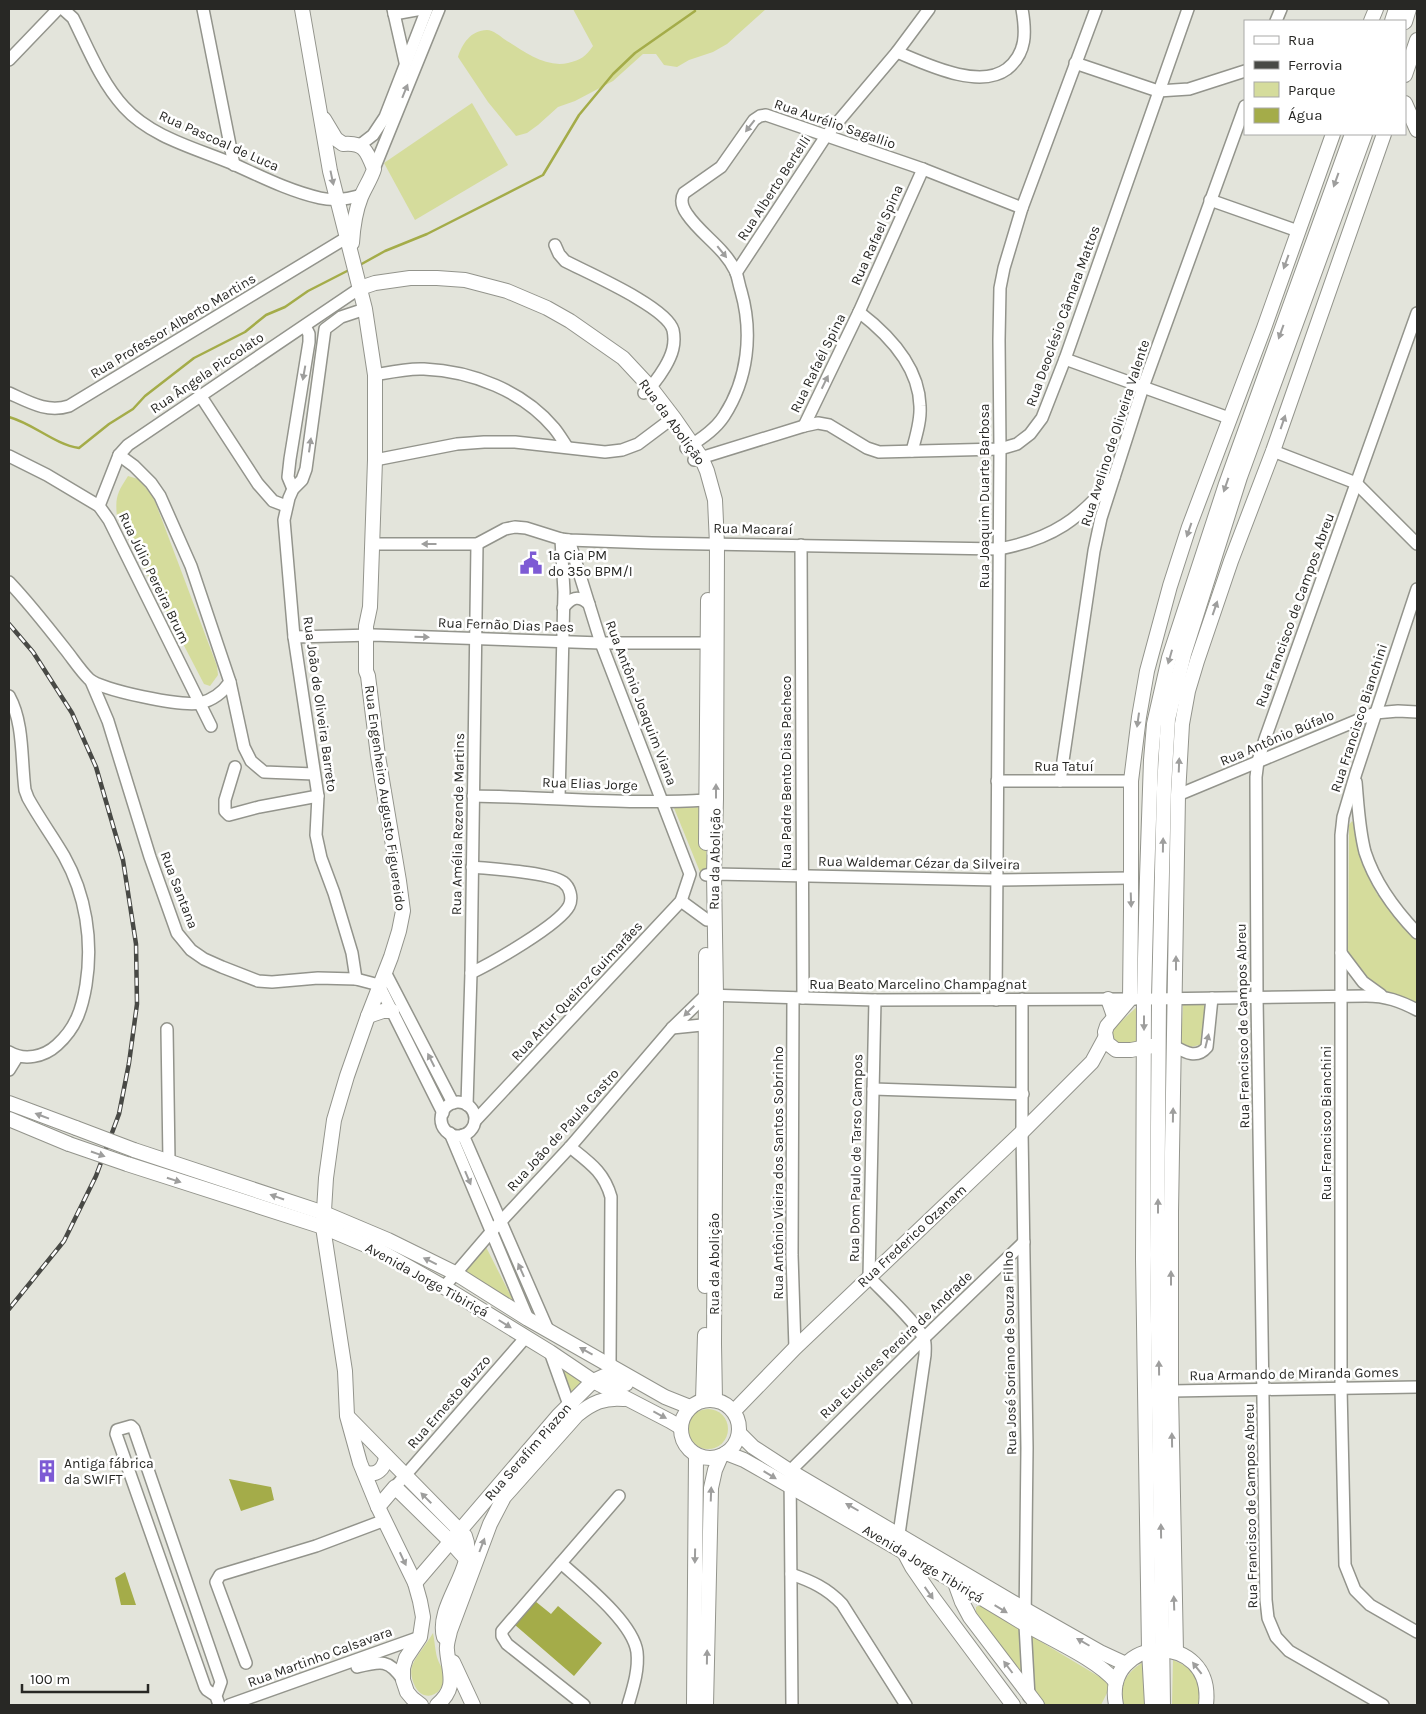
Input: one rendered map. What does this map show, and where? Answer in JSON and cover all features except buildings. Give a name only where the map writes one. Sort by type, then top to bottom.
[{"type":"main road","points":[[302,9],[337,199]]},
{"type":"main road","points":[[1406,72],[1417,40]]},
{"type":"main road","points":[[1406,105],[1417,128]]},
{"type":"main road","points":[[320,112],[332,134],[343,144]]},
{"type":"main road","points":[[1406,118],[1417,128]]},
{"type":"main road","points":[[1130,999],[1131,781],[1140,708],[1147,672],[1157,631],[1187,536],[1333,135]]},
{"type":"main road","points":[[1163,1650],[1143,1259],[1144,999],[1151,760],[1154,724],[1166,674],[1226,484],[1352,135]]},
{"type":"main road","points":[[1163,1705],[1157,1255],[1158,998],[1168,719],[1184,654],[1240,477],[1365,135]]},
{"type":"main road","points":[[1152,1705],[1163,1650],[1171,1391],[1171,1212],[1178,795],[1182,724],[1188,691],[1231,561],[1273,451],[1384,135]]},
{"type":"main road","points":[[328,158],[343,144],[353,143],[360,145],[368,153],[374,169],[355,216],[350,248]]},
{"type":"main road","name":"Rua Engenheiro Augusto Figuereido","points":[[337,199],[365,309],[375,375],[375,460],[370,607],[366,626],[370,635],[365,662],[402,911],[399,931],[347,1076],[334,1120],[326,1178],[323,1227],[345,1371],[347,1416],[362,1468],[378,1507],[415,1582],[423,1617],[420,1637]]},
{"type":"main road","name":"Rua da Abolição","points":[[359,282],[375,283],[419,278],[465,280],[515,294],[547,308],[590,335],[614,354],[623,358],[708,470],[715,500],[706,800],[710,874],[714,1335],[709,1400]]},
{"type":"main road","name":"Rua da Abolição","points":[[647,391],[666,423],[693,452]]},
{"type":"main road","name":"Rua da Abolição","points":[[711,995],[706,920],[716,799],[712,643]]},
{"type":"main road","points":[[1108,999],[1114,1016]]},
{"type":"main road","name":"Rua Frederico Ozanam","points":[[734,1412],[795,1348],[1022,1132],[1092,1062],[1105,1038],[1107,1026],[1130,999]]},
{"type":"main road","points":[[368,1016],[376,1012],[392,1011]]},
{"type":"main road","points":[[1105,1038],[1107,1043],[1116,1050]]},
{"type":"main road","name":"Rua Frederico Ozanam","points":[[1092,1062],[1116,1050],[1131,1050],[1159,1044],[1174,1046]]},
{"type":"main road","name":"Avenida Jorge Tibiriçá","points":[[9,1103],[134,1150],[324,1212],[388,1240],[455,1273],[528,1319],[665,1397],[690,1407]]},
{"type":"main road","name":"Avenida Jorge Tibiriçá","points":[[9,1119],[69,1144],[127,1164],[323,1227],[382,1252],[526,1337],[593,1381],[680,1427]]},
{"type":"main road","points":[[593,1381],[604,1376],[611,1377],[644,1392],[665,1397]]},
{"type":"main road","name":"Rua Serafim Piazon","points":[[415,1582],[569,1405],[593,1381]]},
{"type":"main road","points":[[473,1705],[446,1648],[450,1631],[486,1533],[504,1496],[576,1415],[600,1400],[612,1398],[632,1400]]},
{"type":"main road","points":[[709,1400],[725,1404],[734,1412],[739,1424],[739,1433],[731,1449],[724,1454],[707,1458],[696,1455],[685,1444],[680,1427],[685,1412],[690,1407],[709,1400]]},
{"type":"main road","points":[[347,1416],[460,1530],[468,1543],[466,1559],[444,1618],[443,1634],[451,1683],[449,1692],[437,1705]]},
{"type":"main road","name":"Avenida Jorge Tibiriçá","points":[[739,1433],[753,1447],[790,1471],[899,1534],[956,1576],[979,1596],[1101,1668],[1116,1682]]},
{"type":"main road","points":[[368,1451],[382,1452],[384,1466],[382,1470],[373,1474],[362,1468],[364,1455],[368,1451]]},
{"type":"main road","points":[[706,1705],[711,1488],[715,1470],[724,1454]]},
{"type":"main road","name":"Avenida Jorge Tibiriçá","points":[[724,1454],[744,1460],[904,1551],[1026,1610],[1100,1652],[1126,1664]]},
{"type":"main road","points":[[694,1705],[696,1455]]},
{"type":"main road","points":[[378,1507],[395,1487],[466,1559]]},
{"type":"main road","points":[[904,1551],[912,1567],[934,1599],[1013,1705]]},
{"type":"main road","points":[[956,1576],[962,1602],[970,1617],[1032,1702]]},
{"type":"main road","points":[[970,1617],[970,1609],[979,1596]]},
{"type":"main road","points":[[415,1703],[407,1692],[403,1680],[403,1668],[406,1658],[420,1637]]},
{"type":"main road","points":[[1116,1705],[1114,1698],[1116,1682],[1126,1664],[1134,1658],[1163,1650],[1188,1658],[1198,1668],[1205,1681],[1208,1694],[1206,1705]]},
{"type":"street","points":[[9,60],[58,9]]},
{"type":"street","name":"Rua Pascoal de Luca","points":[[63,9],[72,18],[111,92],[125,109],[160,134],[276,183],[314,196],[337,199],[362,195]]},
{"type":"street","points":[[203,9],[234,165]]},
{"type":"street","points":[[405,62],[394,11],[422,9]]},
{"type":"street","points":[[360,145],[373,136],[385,117],[427,9]]},
{"type":"street","points":[[374,169],[439,9]]},
{"type":"street","name":"Rua Alberto Bertelli","points":[[736,273],[826,136],[897,52],[929,9]]},
{"type":"street","points":[[897,52],[941,69],[966,76],[987,77],[1000,74],[1011,66],[1023,48],[1025,37],[1022,9]]},
{"type":"street","name":"Rua Joaquim Duarte Barbosa","points":[[996,1000],[1000,288],[1022,208],[1096,9]]},
{"type":"street","name":"Rua Deoclésio Câmara Mattos","points":[[804,426],[818,423],[829,425],[867,448],[879,452],[1000,449],[1017,444],[1030,434],[1042,418],[1065,359],[1188,9]]},
{"type":"street","points":[[1076,63],[1158,91],[1189,89],[1244,71]]},
{"type":"street","name":"Rua Avelino de Oliveira Valente","points":[[1060,781],[1094,551],[1101,518],[1143,387],[1244,109]]},
{"type":"street","name":"Rua Aurélio Sagallio","points":[[736,273],[724,253],[687,215],[681,202],[684,193],[725,163],[754,120],[760,116],[766,115],[792,122],[826,136],[923,169],[1022,208]]},
{"type":"street","name":"Rua Rafael Spina","points":[[859,312],[923,169]]},
{"type":"street","points":[[1210,200],[1298,231]]},
{"type":"street","points":[[555,245],[565,261],[658,311],[673,329],[674,345],[671,358],[647,391]]},
{"type":"street","name":"Rua Professor Alberto Martins","points":[[9,393],[41,407],[54,409],[69,406],[350,248]]},
{"type":"street","points":[[693,452],[724,416],[743,373],[748,343],[747,316],[736,273]]},
{"type":"street","name":"Rua Ângela Piccolato","points":[[99,506],[119,455],[128,445],[200,394],[326,312],[359,282]]},
{"type":"street","points":[[326,329],[341,317],[365,309]]},
{"type":"street","name":"Rua João de Oliveira Barreto","points":[[326,312],[326,329],[306,470],[302,480],[293,488],[286,506],[284,520],[294,636],[318,796],[316,835],[321,858],[334,893],[352,953],[356,980]]},
{"type":"street","points":[[859,312],[890,339],[904,357],[912,374],[920,404],[920,418],[912,451]]},
{"type":"street","name":"Rua Rafaél Spina","points":[[804,426],[859,312]]},
{"type":"street","name":"Rua Francisco de Campos Abreu","points":[[1383,1705],[1289,1651],[1276,1637],[1268,1618],[1266,1600],[1257,997],[1256,777],[1258,761],[1417,313]]},
{"type":"street","name":"Rua João de Oliveira Barreto","points":[[293,488],[288,477],[309,342],[305,326]]},
{"type":"street","points":[[1065,359],[1229,418]]},
{"type":"street","points":[[375,375],[423,369],[470,375],[518,397],[538,411],[555,428],[567,447]]},
{"type":"street","points":[[200,394],[258,484],[273,500],[286,506]]},
{"type":"street","points":[[375,460],[457,444],[484,442],[515,442],[606,452],[622,450],[638,444],[666,423]]},
{"type":"street","points":[[693,452],[804,426]]},
{"type":"street","points":[[1273,451],[1356,483],[1417,544]]},
{"type":"street","points":[[119,455],[134,466],[151,483],[160,496],[191,566],[230,682],[244,747],[251,762],[264,772],[314,774]]},
{"type":"street","name":"Rua Júlio Pereira Brum","points":[[9,456],[99,506],[109,520],[211,726]]},
{"type":"street","name":"Rua Macaraí","points":[[372,544],[477,544],[505,529],[515,527],[526,528],[565,540],[999,549],[1024,544],[1052,533],[1068,523],[1100,495],[1114,477]]},
{"type":"street","points":[[558,798],[565,540]]},
{"type":"street","name":"Rua Antônio Joaquim Viana","points":[[565,540],[589,604],[601,644],[690,874]]},
{"type":"street","name":"Rua Amélia Rezende Martins","points":[[467,1105],[471,973],[477,544]]},
{"type":"street","name":"Rua Padre Bento Dias Pacheco","points":[[798,998],[801,876],[801,545]]},
{"type":"street","name":"Rua Santana","points":[[9,582],[28,602],[91,681],[108,721],[150,857],[177,933],[191,950],[204,959],[258,981],[272,982],[318,978],[356,980],[379,985]]},
{"type":"street","name":"Rua Francisco Bianchini","points":[[1417,589],[1356,773],[1343,817],[1341,834],[1341,1388],[1345,1565],[1355,1590],[1370,1605],[1417,1632]]},
{"type":"street","points":[[563,608],[571,600],[577,598],[589,604]]},
{"type":"street","name":"Rua Fernão Dias Paes","points":[[294,636],[370,635],[601,644],[712,643]]},
{"type":"street","points":[[91,681],[128,694],[169,702],[199,703],[224,691],[230,682]]},
{"type":"street","points":[[9,696],[14,704],[19,730],[25,790],[34,810],[64,857],[81,894],[89,943],[88,973],[82,1005],[78,1018],[67,1036],[53,1050],[45,1054],[27,1058],[13,1054],[9,1070]]},
{"type":"street","name":"Rua Antônio Búfalo","points":[[1178,795],[1375,713],[1417,712]]},
{"type":"street","points":[[235,767],[225,800],[225,811],[229,815],[259,807],[318,796]]},
{"type":"street","points":[[1356,773],[1358,807],[1366,852],[1378,881],[1393,906],[1417,933]]},
{"type":"street","name":"Rua Tatuí","points":[[996,781],[1131,781]]},
{"type":"street","name":"Rua Elias Jorge","points":[[473,796],[662,802],[706,800]]},
{"type":"street","points":[[471,973],[508,953],[558,918],[569,907],[571,900],[570,890],[563,882],[542,875],[472,867]]},
{"type":"street","name":"Rua Artur Queiroz Guimarães","points":[[475,1121],[681,901],[690,874]]},
{"type":"street","name":"Rua Waldemar Cézar da Silveira","points":[[710,874],[996,880],[1130,878]]},
{"type":"street","points":[[681,901],[706,920]]},
{"type":"street","points":[[1341,953],[1363,982],[1383,996]]},
{"type":"street","points":[[385,972],[454,1103]]},
{"type":"street","points":[[379,985],[442,1113],[443,1126],[450,1133],[528,1319]]},
{"type":"street","name":"Rua Beato Marcelino Champagnat","points":[[711,995],[875,1000],[1130,999]]},
{"type":"street","name":"Rua João de Paula Castro","points":[[444,1287],[500,1222],[570,1147],[672,1028],[711,995]]},
{"type":"street","points":[[1130,999],[1383,996],[1398,1000],[1417,1010]]},
{"type":"street","name":"Rua Antônio Vieira dos Santos Sobrinho","points":[[795,1348],[792,1255],[798,998]]},
{"type":"street","points":[[1174,1046],[1193,1054],[1200,1053],[1207,1047],[1212,998]]},
{"type":"street","name":"Rua José Soriano de Souza Filho","points":[[1022,999],[1027,1448],[1026,1624],[1032,1702]]},
{"type":"street","name":"Rua Dom Paulo de Tarso Campos","points":[[875,1000],[869,1277],[924,1338]]},
{"type":"street","points":[[672,1028],[711,1024]]},
{"type":"street","points":[[167,1029],[169,1161]]},
{"type":"street","points":[[873,1090],[1023,1094]]},
{"type":"street","points":[[442,1113],[454,1103],[463,1103],[474,1112],[475,1121],[471,1130],[463,1135],[450,1133]]},
{"type":"street","points":[[463,1135],[548,1330]]},
{"type":"street","points":[[570,1147],[590,1163],[603,1177],[611,1197],[610,1365]]},
{"type":"street","name":"Rua Euclides Pereira de Andrade","points":[[790,1471],[1024,1242]]},
{"type":"street","name":"Rua Ernesto Buzzo","points":[[395,1487],[526,1337]]},
{"type":"street","points":[[899,1534],[925,1355],[924,1338]]},
{"type":"street","points":[[550,1352],[569,1405]]},
{"type":"street","name":"Rua Armando de Miranda Gomes","points":[[1171,1391],[1417,1387]]},
{"type":"street","points":[[131,1426],[134,1429],[221,1682],[217,1700],[205,1687],[116,1434],[117,1430],[131,1426]]},
{"type":"street","points":[[790,1471],[792,1705]]},
{"type":"street","points":[[584,1705],[507,1644],[502,1636],[502,1631],[619,1496]]},
{"type":"street","points":[[246,1663],[216,1582],[218,1577],[316,1546],[385,1520]]},
{"type":"street","points":[[561,1563],[621,1620],[632,1636],[636,1651],[636,1669],[628,1705]]},
{"type":"street","points":[[791,1574],[820,1586],[842,1604],[906,1705]]},
{"type":"street","name":"Rua Martinho Calsavara","points":[[229,1705],[420,1637]]},
{"type":"street","name":"Rua Martinho Calsavara","points":[[244,1705],[377,1662],[388,1664],[395,1668],[403,1680]]},
{"type":"green space","points":[[573,9],[766,9],[727,44],[677,67],[664,65],[656,54],[643,54],[613,81],[575,101],[558,107],[527,133],[516,136],[488,102],[458,57],[460,52],[472,35],[476,32],[489,30],[543,61],[559,64],[580,59],[593,46]]},
{"type":"green space","points":[[472,103],[508,165],[415,220],[384,163]]},
{"type":"green space","points":[[128,476],[138,479],[153,496],[217,666],[218,675],[210,686],[204,684],[117,517],[116,505],[118,495]]},
{"type":"green space","points":[[705,807],[707,869],[700,872],[674,808]]},
{"type":"green space","points":[[1352,821],[1356,826],[1360,853],[1377,894],[1417,941],[1417,1004],[1400,996],[1368,987],[1348,962],[1349,825]]},
{"type":"green space","points":[[1204,1004],[1206,1013],[1203,1044],[1191,1047],[1181,1043],[1183,1005]]},
{"type":"green space","points":[[1139,1005],[1138,1045],[1114,1043],[1110,1037],[1115,1027]]},
{"type":"green space","points":[[486,1247],[515,1304],[460,1271]]},
{"type":"green space","points":[[561,1365],[588,1384],[573,1399]]},
{"type":"green space","points":[[708,1409],[719,1412],[725,1418],[728,1429],[725,1440],[719,1446],[708,1449],[697,1446],[691,1440],[688,1429],[691,1418],[697,1412]]},
{"type":"green space","points":[[980,1605],[1103,1679],[1110,1687],[1101,1705],[1046,1705],[1032,1690],[976,1612],[976,1607]]},
{"type":"green space","points":[[433,1633],[437,1657],[445,1678],[443,1685],[438,1691],[428,1696],[421,1693],[415,1687],[411,1670]]},
{"type":"green space","points":[[1173,1660],[1192,1672],[1199,1689],[1201,1705],[1172,1705]]},
{"type":"green space","points":[[1145,1661],[1145,1705],[1124,1705],[1122,1698],[1123,1685],[1129,1674]]},
{"type":"water","points":[[229,1479],[271,1487],[274,1500],[241,1511]]},
{"type":"water","points":[[125,1572],[136,1605],[121,1605],[115,1578]]},
{"type":"water","points":[[535,1601],[551,1614],[558,1606],[602,1643],[574,1676],[515,1625]]},
{"type":"waterway","points":[[358,266],[385,251],[427,234],[543,175],[579,115],[613,74],[635,53],[695,11]]},
{"type":"waterway","points":[[9,417],[70,446],[79,448],[109,424],[133,409],[145,396],[194,358],[245,332],[266,315],[285,307],[308,291],[351,269]]},
{"type":"railway","points":[[9,624],[33,652],[72,713],[96,767],[123,860],[136,944],[137,1004],[129,1063],[119,1114],[96,1176],[64,1241],[9,1309]]},
{"type":"place","name":"1ª Cia PM do 35º BPM/I","points":[[531,563]]},
{"type":"place","name":"Antiga fábrica da SWIFT","points":[[47,1471]]}]
